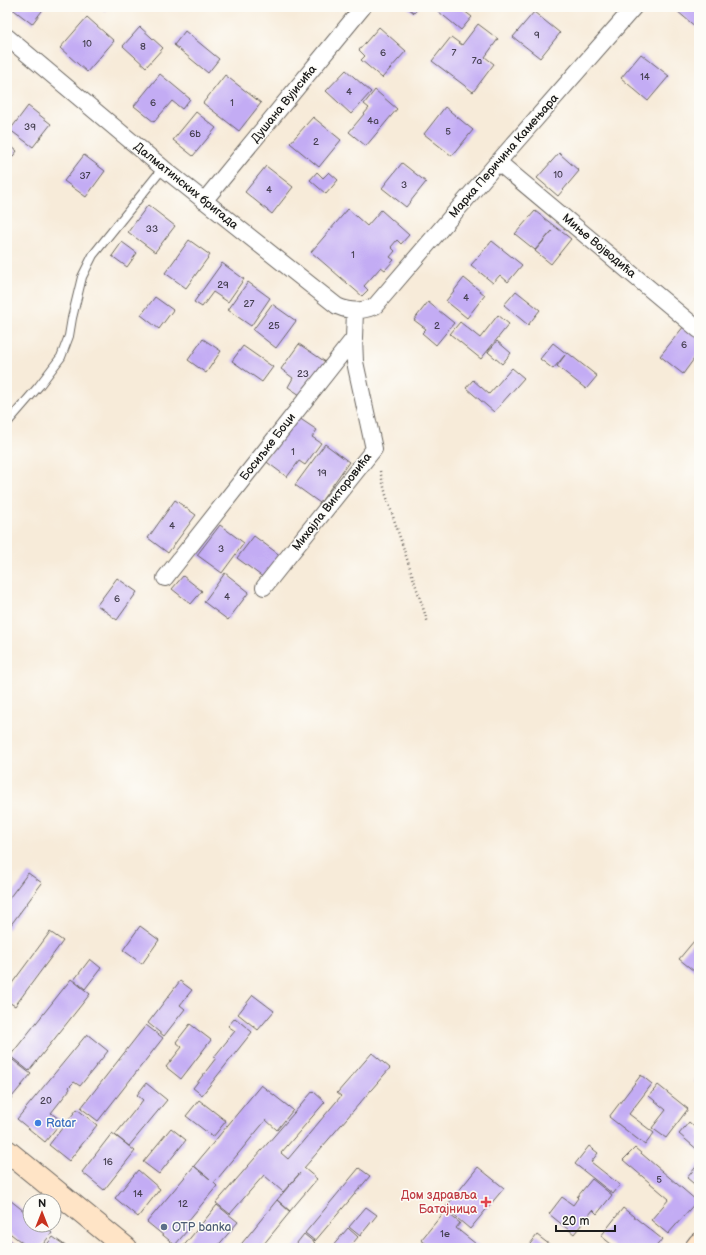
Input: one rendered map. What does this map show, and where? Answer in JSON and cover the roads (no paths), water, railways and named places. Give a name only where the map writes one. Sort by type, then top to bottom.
[{"type":"main road","points":[[7,1151],[116,1245]]},
{"type":"main road","points":[[696,1248],[699,1244]]},
{"type":"street","name":"Душана Вујисића","points":[[204,201],[363,7]]},
{"type":"street","name":"Марка Перичина Камењара","points":[[375,306],[498,162],[634,7]]},
{"type":"street","name":"Далматинских бригада","points":[[7,37],[163,168],[337,306],[346,310],[365,310],[375,306]]},
{"type":"street","name":"Миње Војводића","points":[[498,162],[699,330]]},
{"type":"street","points":[[354,338],[355,310]]},
{"type":"street","name":"Михајла Викторовића","points":[[264,587],[374,449],[355,362],[354,338]]},
{"type":"street","name":"Босиљке Боци","points":[[165,578],[354,338]]},
{"type":"lane","points":[[7,424],[61,357],[69,336],[82,277],[93,255],[163,168]]},
{"type":"place","name":"Ratar","points":[[38,1123]]},
{"type":"place","name":"Дом здравља Батајница","points":[[486,1202]]},
{"type":"place","name":"OTP banka","points":[[164,1227]]}]
